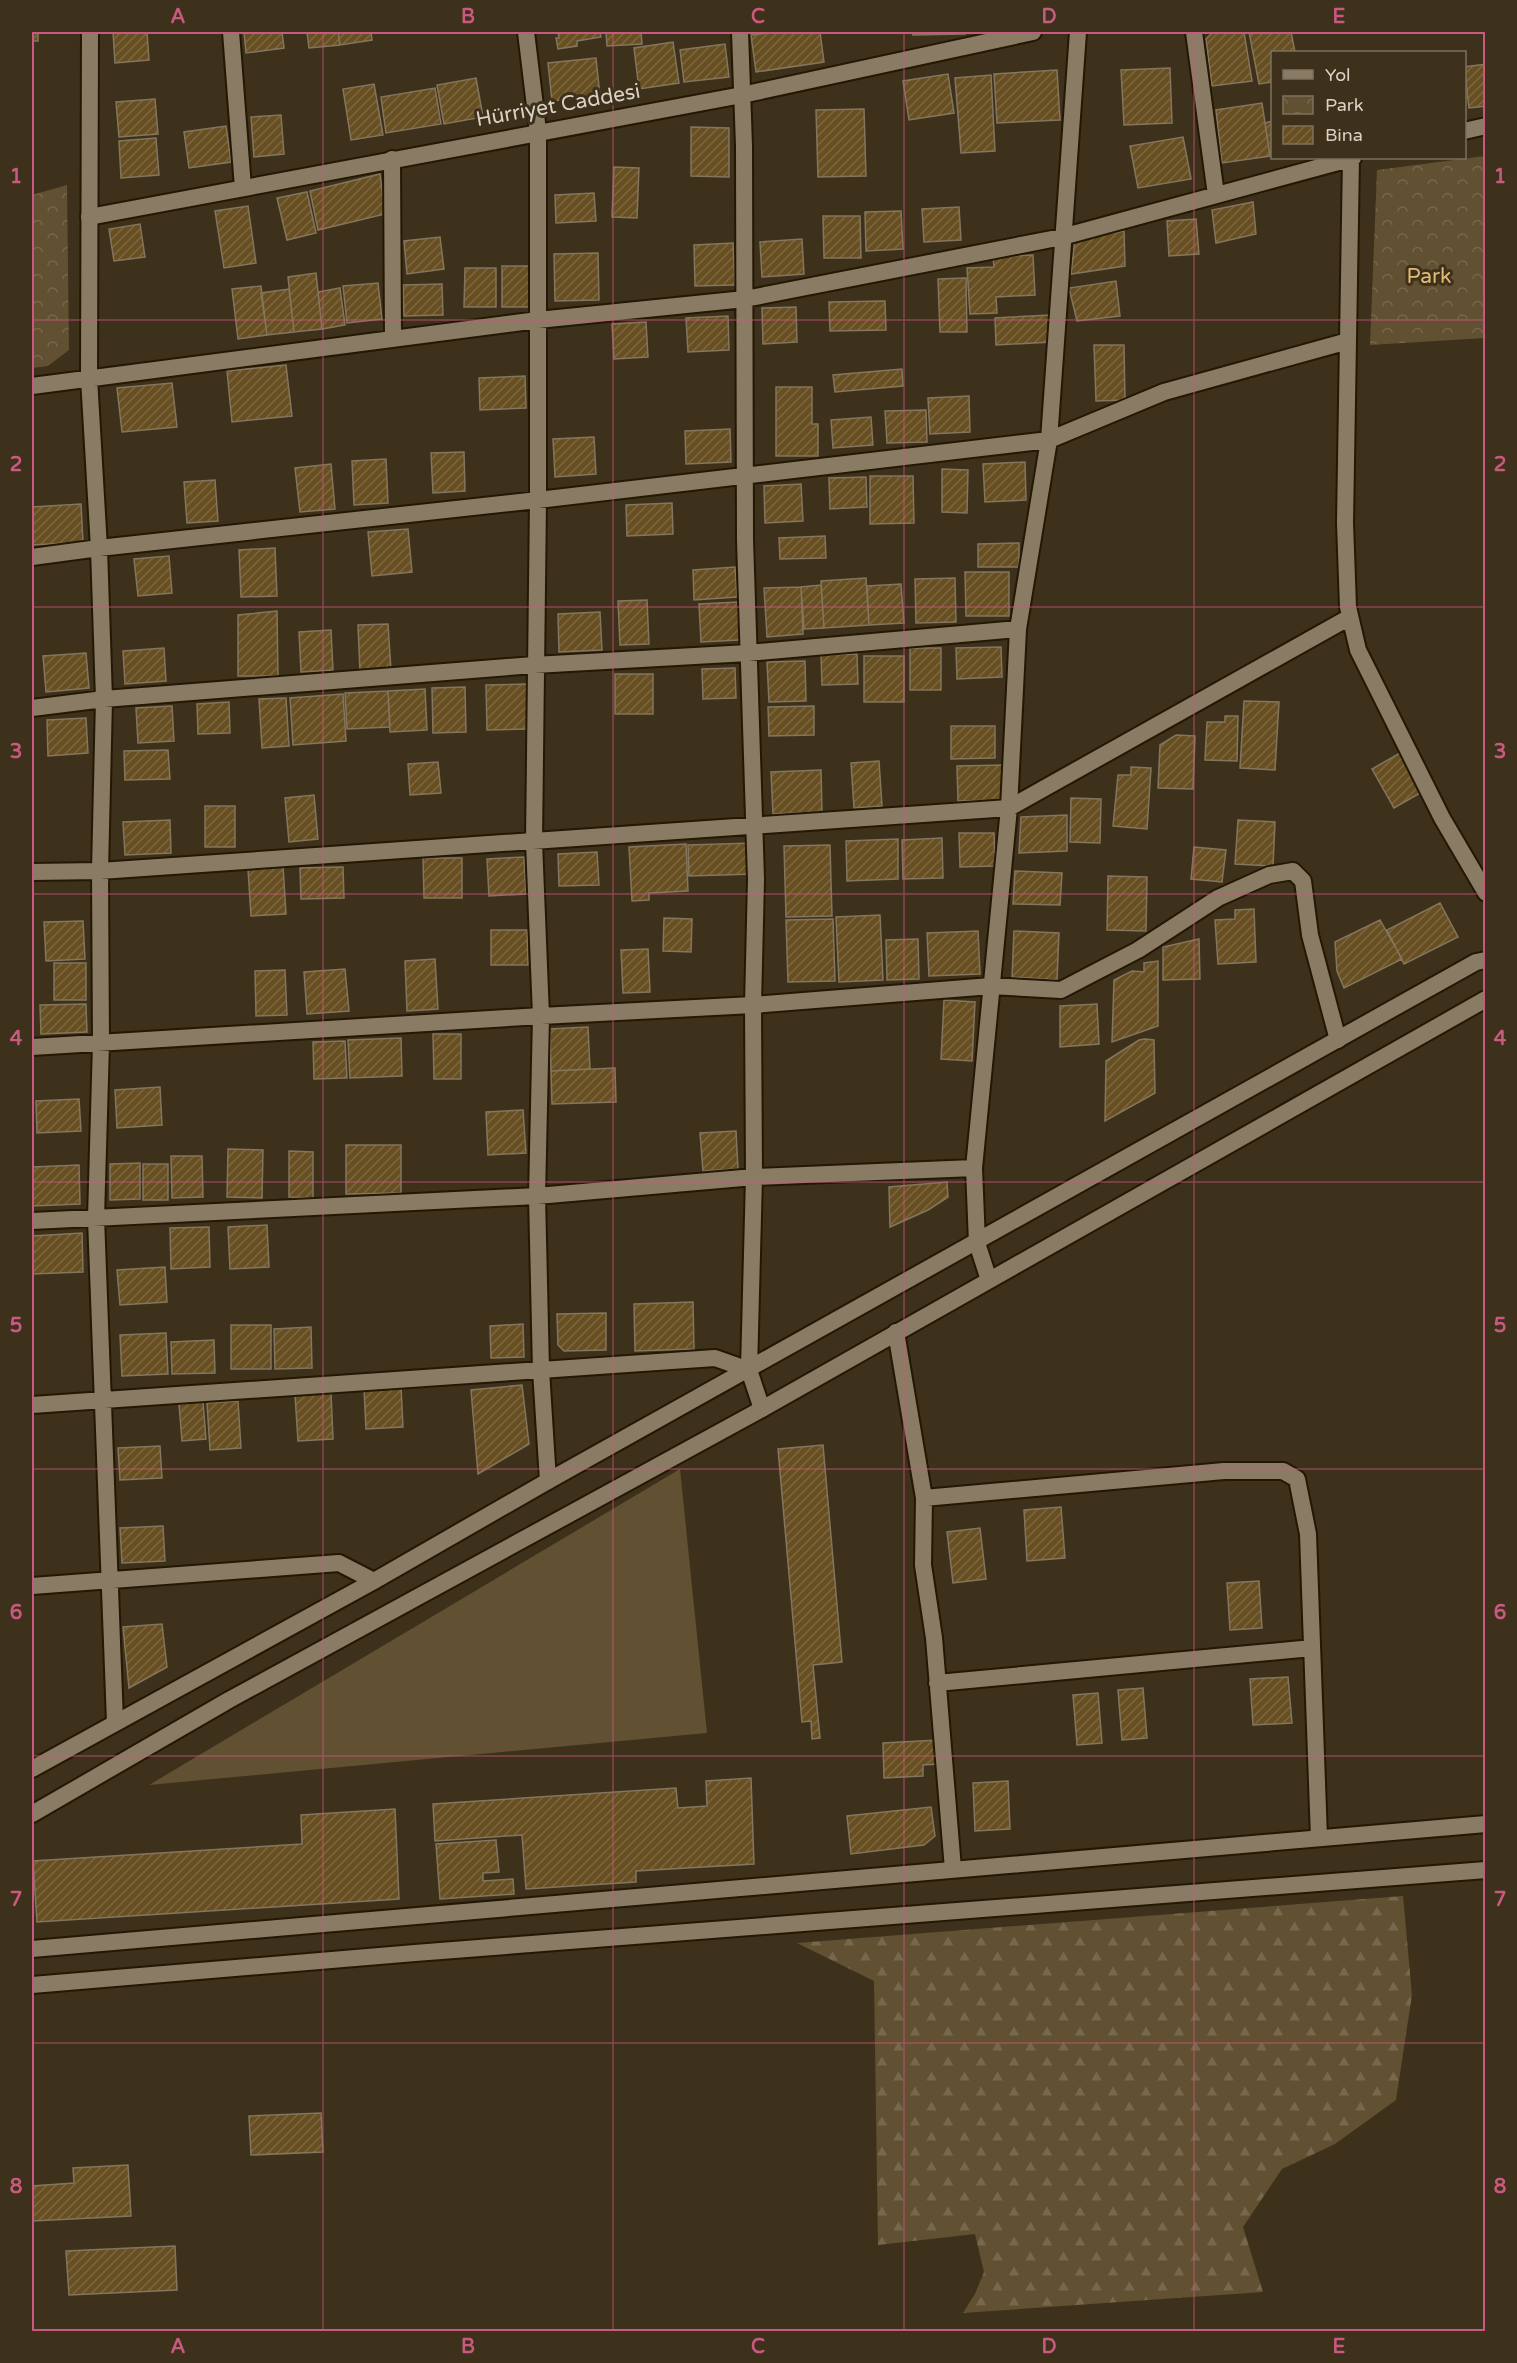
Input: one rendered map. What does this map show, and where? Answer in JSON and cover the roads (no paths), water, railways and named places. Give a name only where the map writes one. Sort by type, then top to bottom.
[{"type":"street","points":[[90,32],[89,378],[99,548],[104,699],[100,871],[101,1043],[96,1218],[115,1722]]},
{"type":"street","points":[[231,32],[243,188]]},
{"type":"street","points":[[526,32],[538,131],[538,500],[534,665],[534,842],[540,1016],[537,1196],[540,1370],[548,1481]]},
{"type":"street","points":[[740,32],[745,299],[744,475],[756,879],[753,1005],[754,1177],[749,1370],[762,1409]]},
{"type":"street","name":"Hürriyet Caddesi","points":[[89,217],[742,94],[997,35],[1033,32]]},
{"type":"street","points":[[988,1280],[977,1243],[974,1168],[1009,808],[1018,629],[1049,440],[1078,32]]},
{"type":"street","points":[[1194,32],[1215,195]]},
{"type":"street","points":[[1466,131],[1485,126]]},
{"type":"street","points":[[392,159],[393,338]]},
{"type":"street","points":[[32,386],[538,320],[745,299],[1062,237],[1348,159]]},
{"type":"street","points":[[1352,159],[1345,523],[1348,607],[1359,650],[1443,819],[1485,893]]},
{"type":"street","points":[[32,557],[1049,440],[1164,392],[1348,341]]},
{"type":"street","points":[[32,872],[100,871],[1009,808],[1350,617]]},
{"type":"street","points":[[32,708],[104,699],[534,665],[748,653],[1018,629]]},
{"type":"street","points":[[32,1047],[753,1005],[991,986],[1061,990],[1138,950],[1218,898],[1269,875],[1293,871],[1303,881],[1310,935],[1338,1040]]},
{"type":"street","points":[[32,1769],[374,1581],[548,1481],[1476,962],[1485,960]]},
{"type":"street","points":[[32,1814],[228,1700],[762,1409],[1485,999]]},
{"type":"street","points":[[32,1221],[537,1196],[754,1177],[974,1168]]},
{"type":"street","points":[[896,1332],[924,1498],[923,1565],[934,1638],[953,1869]]},
{"type":"street","points":[[32,1405],[715,1359],[749,1370]]},
{"type":"street","points":[[924,1498],[1224,1471],[1283,1471],[1297,1479],[1308,1534],[1319,1838]]},
{"type":"street","points":[[32,1586],[339,1563],[374,1581]]},
{"type":"street","points":[[937,1683],[1312,1648]]},
{"type":"street","points":[[32,1949],[1485,1824]]},
{"type":"street","points":[[32,1985],[1485,1870]]},
{"type":"park label","name":"Park","points":[[1429,276]]}]
